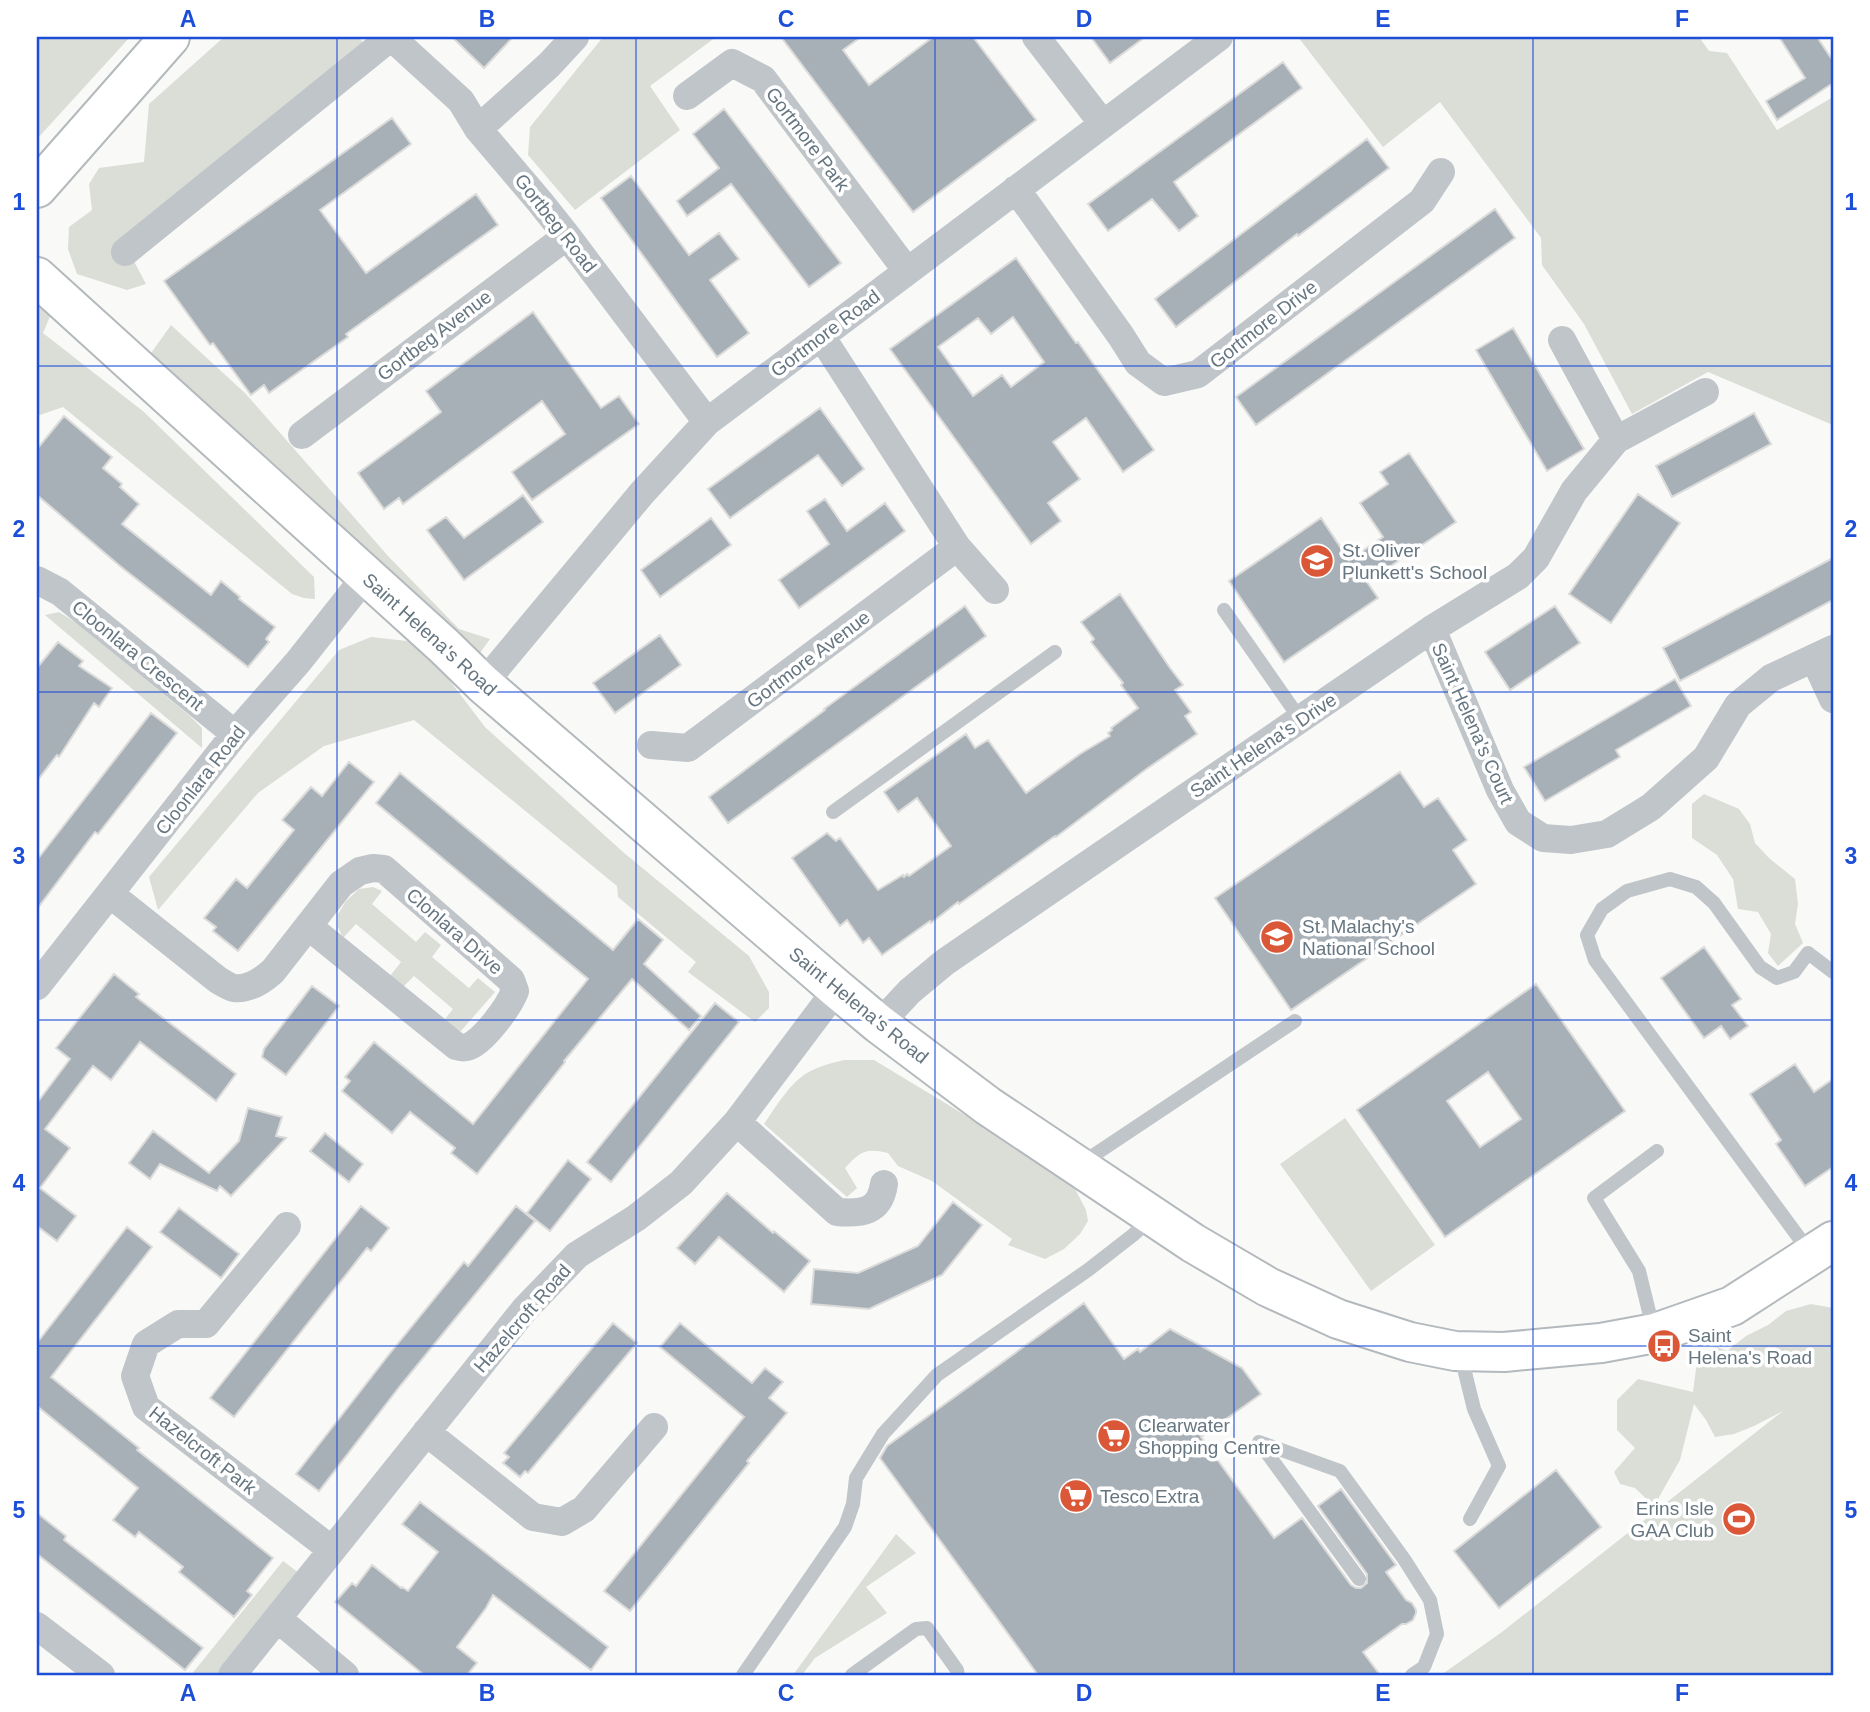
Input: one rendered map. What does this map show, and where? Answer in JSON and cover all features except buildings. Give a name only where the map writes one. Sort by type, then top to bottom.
[{"type":"street","points":[[37,188],[170,37]]},
{"type":"street","points":[[125,252],[391,37]]},
{"type":"street","name":"Gortbeg Road","points":[[391,37],[461,101],[478,129],[567,236],[707,422]]},
{"type":"street","points":[[478,129],[549,65],[575,37]]},
{"type":"street","points":[[1036,37],[1103,124]]},
{"type":"street","name":"Gortmore Road","points":[[483,684],[642,493],[707,422],[1219,37]]},
{"type":"street","name":"Gortmore Park","points":[[687,96],[732,62],[763,79],[907,271]]},
{"type":"street","name":"Gortmore Drive","points":[[1016,189],[1138,363],[1164,382],[1198,374],[1422,201],[1441,172]]},
{"type":"street","name":"Gortbeg Avenue","points":[[302,435],[567,236]]},
{"type":"street","name":"Saint Helena's Road","points":[[37,277],[483,684],[879,1024],[988,1106],[1193,1243],[1268,1287],[1338,1319],[1410,1342],[1460,1351],[1504,1352],[1601,1343],[1655,1333],[1732,1306],[1823,1248]]},
{"type":"street","points":[[821,336],[957,547],[995,590]]},
{"type":"street","points":[[1562,341],[1616,440]]},
{"type":"street","name":"Saint Helena's Drive","points":[[879,1024],[910,991],[945,962],[1432,629],[1518,576],[1536,558],[1574,491],[1616,440],[1705,392]]},
{"type":"street","name":"Gortmore Avenue","points":[[651,745],[688,748],[957,547]]},
{"type":"street","name":"Cloonlara Road","points":[[37,986],[235,734],[298,662],[366,576]]},
{"type":"street","name":"Cloonlara Crescent","points":[[37,580],[60,592],[235,734]]},
{"type":"street","name":"Saint Helena's Court","points":[[1432,629],[1500,790],[1518,822],[1543,838],[1572,841],[1607,834],[1651,807],[1706,758],[1738,705],[1770,678],[1823,654],[1833,699]]},
{"type":"street","name":"Clonlara Drive","points":[[110,894],[218,980],[234,988],[263,980],[273,971],[308,926],[341,884],[360,870],[384,869],[511,980],[516,991],[510,1003],[480,1040],[467,1047],[456,1046],[308,926]]},
{"type":"street","name":"Hazelcroft Road","points":[[232,1675],[524,1309],[578,1255],[636,1218],[681,1183],[737,1122],[837,989]]},
{"type":"street","points":[[737,1122],[837,1212],[855,1214],[872,1209],[882,1197],[884,1184]]},
{"type":"street","name":"Hazelcroft Park","points":[[287,1226],[206,1324],[178,1324],[146,1344],[135,1376],[146,1407],[332,1550]]},
{"type":"street","points":[[426,1432],[533,1517],[562,1522],[584,1509],[654,1427]]},
{"type":"street","points":[[278,1619],[345,1675]]},
{"type":"street","points":[[37,1626],[100,1675]]},
{"type":"lane","points":[[1224,610],[1300,719]]},
{"type":"lane","points":[[833,812],[1055,652]]},
{"type":"lane","points":[[1823,1248],[1595,960],[1587,935],[1602,909],[1627,891],[1670,879],[1696,887],[1714,903],[1760,967],[1777,978],[1794,972],[1808,953],[1833,972]]},
{"type":"lane","points":[[1077,1166],[1295,1021]]},
{"type":"lane","points":[[1655,1333],[1639,1271],[1594,1198],[1657,1151]]},
{"type":"lane","points":[[743,1675],[845,1527],[853,1504],[856,1478],[883,1434],[937,1376],[1088,1270],[1133,1236],[1153,1216]]},
{"type":"lane","points":[[1460,1351],[1474,1409],[1499,1466],[1470,1519]]},
{"type":"lane","points":[[1359,1579],[1259,1442],[1340,1471],[1404,1559],[1430,1600],[1437,1634],[1424,1667],[1412,1675]]},
{"type":"lane","points":[[852,1675],[916,1629],[927,1628],[958,1675]]},
{"type":"shaded area","points":[[37,37],[130,37],[37,139]]},
{"type":"shaded area","points":[[224,37],[359,37],[366,47],[125,244],[146,284],[127,290],[77,274],[68,249],[69,227],[92,210],[89,184],[99,168],[144,162],[149,104]]},
{"type":"shaded area","points":[[603,37],[716,37],[650,86],[680,130],[575,210],[528,155],[530,127]]},
{"type":"shaded area","points":[[1298,37],[1699,37],[1709,51],[1727,53],[1777,130],[1833,97],[1833,425],[1708,372],[1632,414],[1584,324],[1542,265],[1541,238],[1440,102],[1383,147]]},
{"type":"shaded area","points":[[37,304],[51,314],[43,333],[144,412],[314,577],[315,599],[292,594],[63,407],[37,416]]},
{"type":"shaded area","points":[[171,325],[246,394],[388,556],[459,629],[490,639],[477,657],[149,356]]},
{"type":"shaded area","points":[[59,612],[78,624],[190,716],[202,728],[202,748],[45,615]]},
{"type":"shaded area","points":[[371,637],[407,641],[434,660],[485,727],[623,852],[749,956],[769,992],[769,1008],[755,1022],[688,972],[696,962],[618,897],[617,886],[414,720],[324,746],[258,793],[158,910],[149,877],[339,650]]},
{"type":"shaded area","points":[[1704,794],[1739,809],[1750,824],[1755,843],[1795,879],[1798,904],[1795,924],[1803,943],[1778,966],[1768,953],[1771,934],[1758,912],[1738,909],[1733,879],[1717,855],[1692,838],[1692,804]]},
{"type":"shaded area","points":[[373,887],[382,891],[372,904],[416,942],[425,932],[441,945],[432,957],[469,988],[478,978],[495,992],[460,1032],[445,1019],[453,1009],[414,976],[403,987],[390,976],[401,962],[356,924],[343,938],[338,927],[338,914],[346,901],[359,889]]},
{"type":"shaded area","points":[[844,1060],[874,1060],[965,1115],[1074,1187],[1086,1210],[1088,1221],[1080,1234],[1064,1249],[1045,1259],[1008,1245],[1012,1239],[932,1181],[898,1166],[888,1153],[864,1152],[845,1168],[857,1188],[847,1197],[764,1124],[783,1096],[801,1077],[816,1068]]},
{"type":"shaded area","points":[[1345,1118],[1435,1245],[1371,1291],[1280,1164]]},
{"type":"shaded area","name":"Erins Isle GAA Club","points":[[1811,1304],[1833,1308],[1833,1675],[1441,1675],[1502,1632],[1783,1411],[1734,1434],[1715,1437],[1694,1404],[1680,1460],[1654,1506],[1635,1488],[1620,1484],[1614,1472],[1635,1448],[1617,1430],[1617,1400],[1638,1379],[1693,1392],[1697,1361],[1715,1346],[1727,1351],[1786,1311]]},
{"type":"shaded area","points":[[896,1534],[916,1553],[866,1587],[887,1613],[815,1658],[802,1675],[793,1675]]},
{"type":"shaded area","points":[[283,1561],[299,1573],[217,1675],[191,1675]]},
{"type":"place","name":"St. Oliver Plunkett's School","points":[[1317,561]]},
{"type":"place","name":"St. Malachy's National School","points":[[1277,937]]},
{"type":"place","name":"Saint Helena's Road","points":[[1664,1346]]},
{"type":"place","name":"Clearwater Shopping Centre","points":[[1114,1436]]},
{"type":"place","name":"Tesco Extra","points":[[1076,1496]]},
{"type":"place","name":"Erins Isle GAA Club","points":[[1739,1519]]}]
